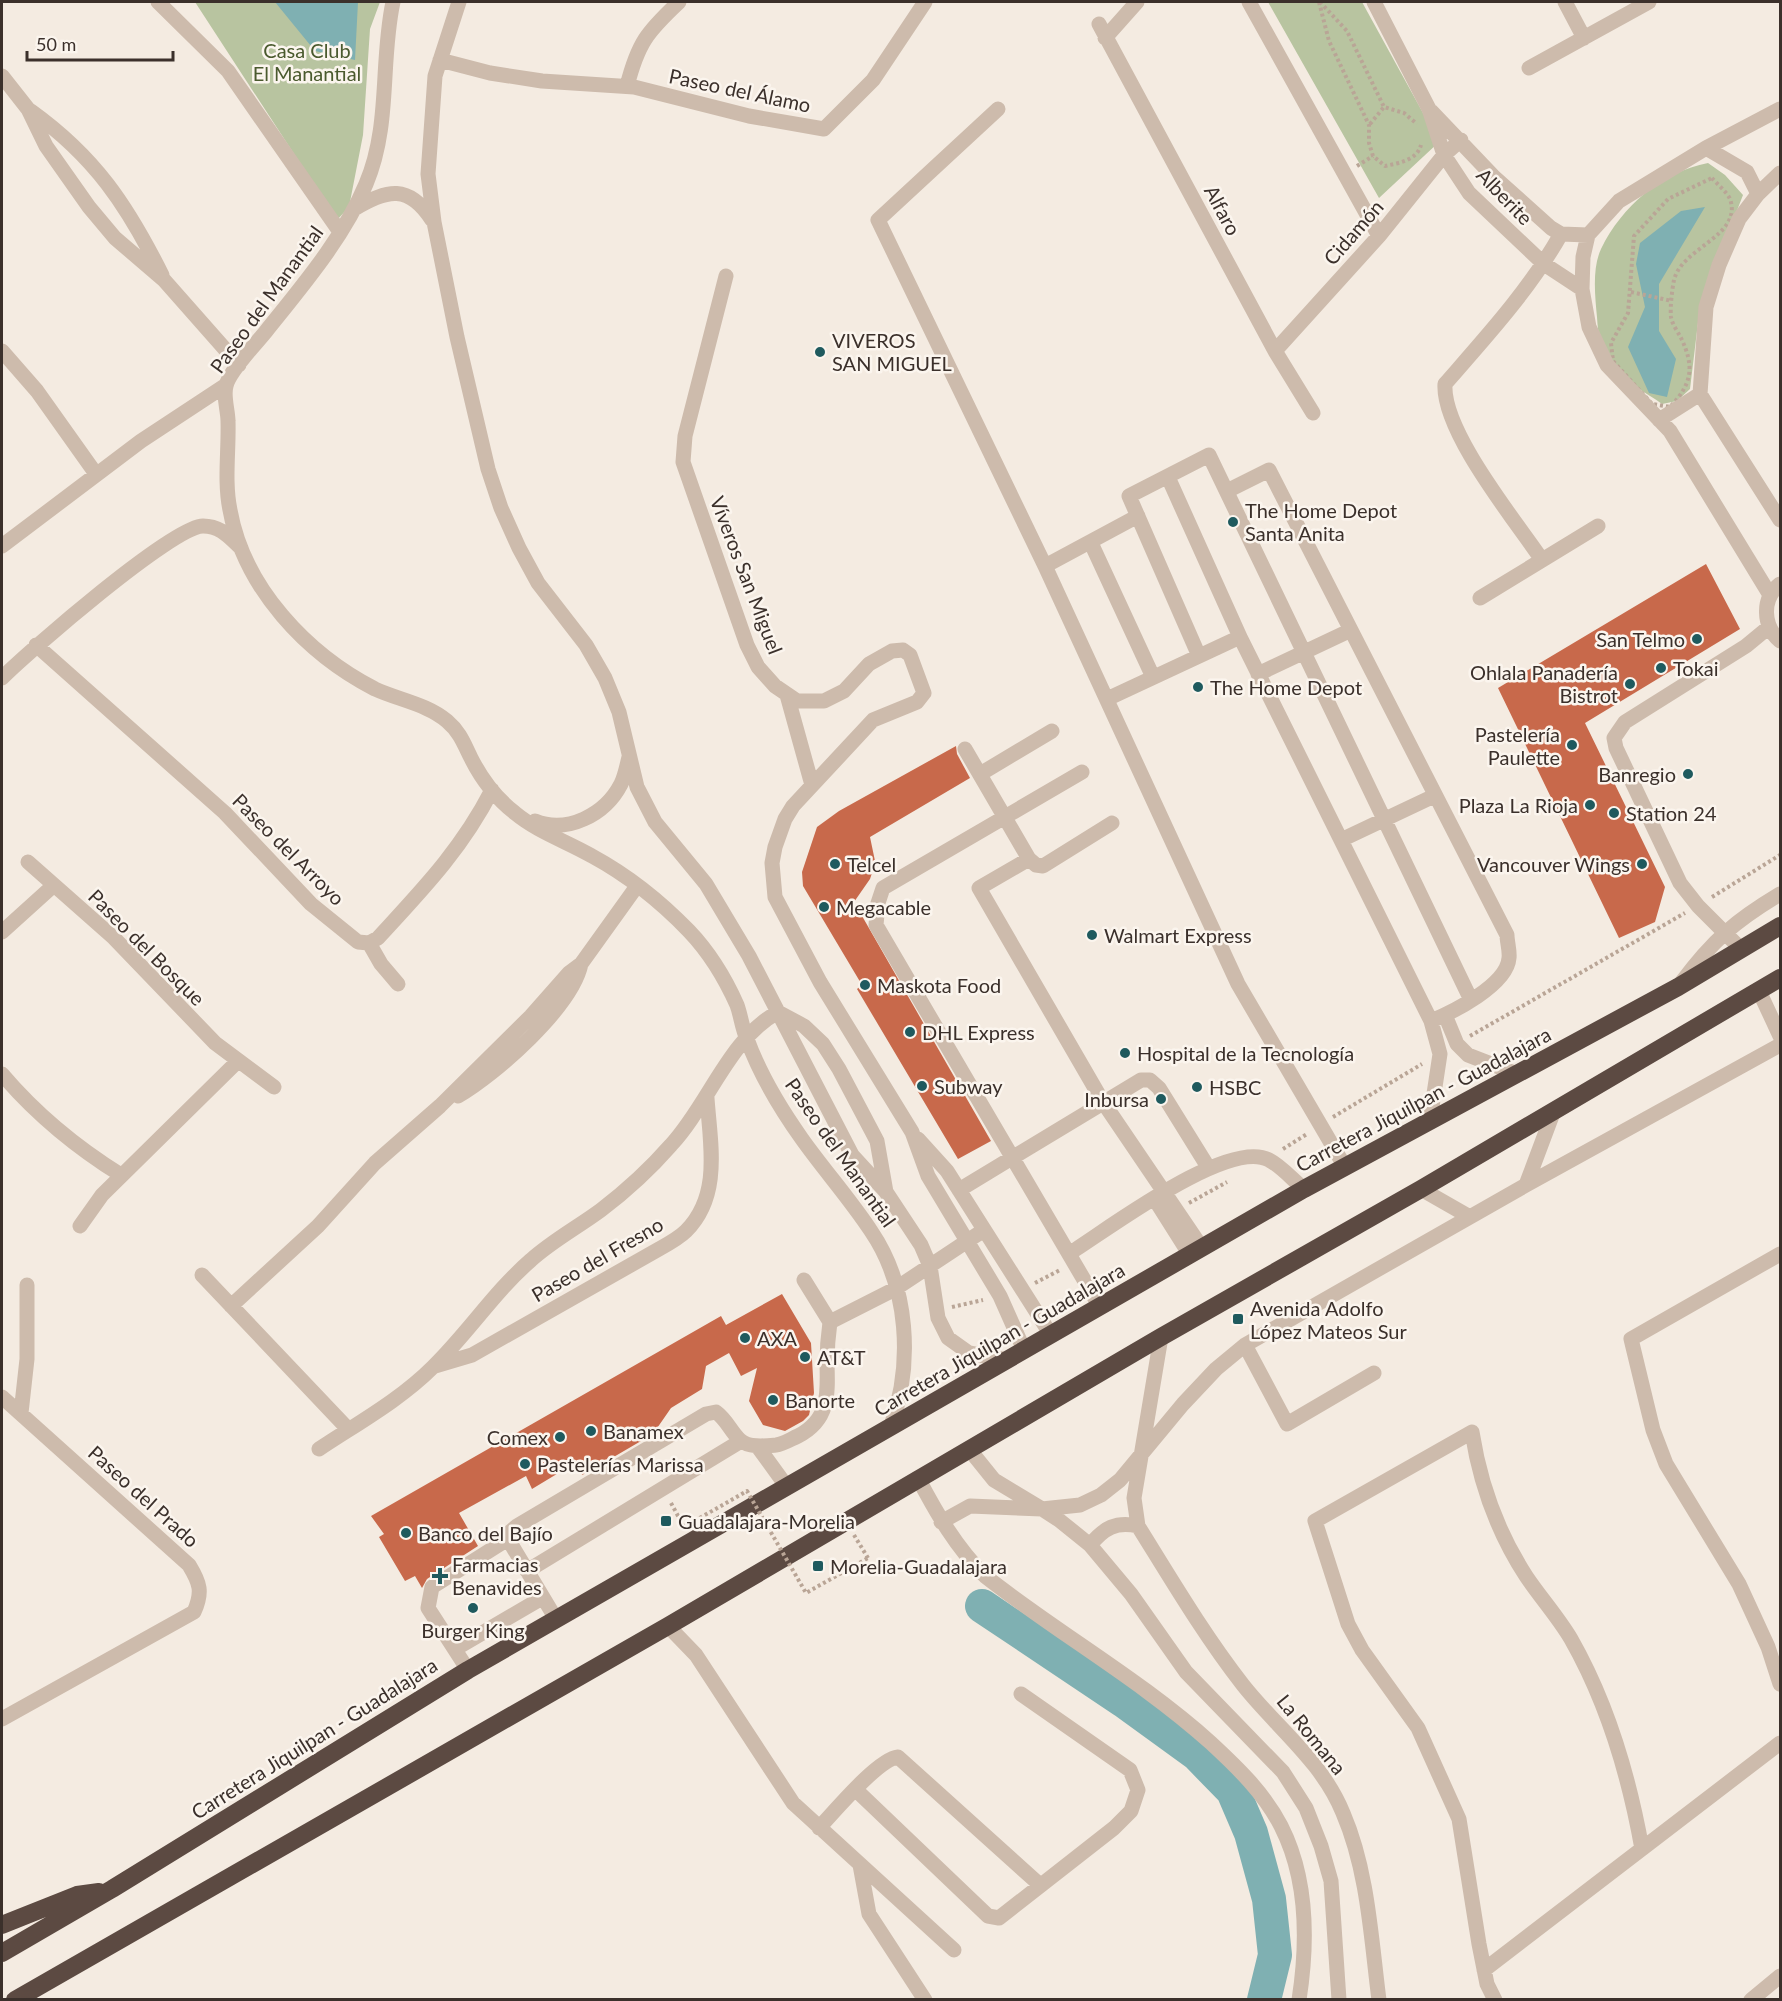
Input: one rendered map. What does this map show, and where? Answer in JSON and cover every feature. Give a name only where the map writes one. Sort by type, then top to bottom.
[{"type":"highway","name":"Carretera Jiquilpan - Guadalajara","points":[[2,1953],[112,1889],[468,1670],[556,1619],[1304,1189],[1678,987],[1780,926]]},
{"type":"highway","points":[[15,2000],[668,1626],[1161,1337],[1553,1113],[1780,978]]},
{"type":"highway","points":[[2,1925],[77,1896],[112,1889]]},
{"type":"street","points":[[158,2],[228,70],[340,232]]},
{"type":"street","name":"Paseo del Manantial","points":[[393,2],[386,34],[381,140],[364,188],[340,232],[226,385],[229,509],[242,549],[260,584],[286,620],[322,656],[353,677],[383,692],[424,707],[447,720],[462,738],[472,761],[492,790],[515,813],[553,838],[591,855],[638,886],[693,935],[720,971],[739,1009],[746,1037],[764,1079],[782,1111],[879,1244],[895,1289],[902,1322],[905,1374],[891,1426]]},
{"type":"street","name":"Paseo del Manantial","points":[[459,2],[440,60],[430,123],[428,174],[434,222],[457,337],[488,469],[501,507],[538,583],[586,645],[605,678],[619,712],[637,787],[656,822],[706,884],[749,956],[852,1155],[886,1192],[906,1219],[930,1266],[936,1310],[948,1338],[958,1347],[980,1357],[1007,1360]]},
{"type":"street","points":[[627,86],[636,52],[650,30],[679,2]]},
{"type":"street","name":"Paseo del Álamo","points":[[440,60],[490,73],[542,81],[627,86],[738,114],[824,129],[873,80],[925,2]]},
{"type":"street","name":"Alfaro","points":[[1137,2],[1102,31],[1275,351],[1313,413]]},
{"type":"street","points":[[1249,2],[1379,236]]},
{"type":"street","name":"Alberite","points":[[1374,2],[1428,109],[1444,155],[1469,193],[1544,264],[1582,289]]},
{"type":"street","points":[[1565,2],[1584,38]]},
{"type":"street","points":[[1529,68],[1649,2]]},
{"type":"street","points":[[2,76],[28,109],[46,146],[89,207],[115,238],[164,280],[239,365]]},
{"type":"street","points":[[28,109],[59,131],[114,190],[137,224],[164,280]]},
{"type":"street","points":[[998,109],[879,220],[1045,566],[1238,984],[1345,1167]]},
{"type":"street","name":"Alberite","points":[[1428,109],[1461,140],[1493,176],[1561,234]]},
{"type":"street","points":[[1780,109],[1706,148],[1619,201],[1588,235],[1583,257],[1582,289],[1589,327],[1607,364],[1670,431],[1775,589],[1766,617],[1769,627],[1780,641]]},
{"type":"street","name":"Cidamón","points":[[1275,351],[1379,236],[1444,155],[1461,140]]},
{"type":"street","points":[[1706,148],[1747,171],[1758,194]]},
{"type":"street","points":[[1780,173],[1758,194],[1739,219],[1719,265],[1706,308],[1700,394],[1780,520]]},
{"type":"street","points":[[353,210],[375,197],[392,193],[407,195],[423,206],[434,222]]},
{"type":"street","points":[[1542,560],[1468,452],[1444,397],[1445,384],[1506,314],[1544,264],[1561,234],[1588,235]]},
{"type":"street","name":"Víveros San Miguel","points":[[726,276],[686,436],[683,462],[747,645],[766,677],[797,701],[811,702],[836,697],[868,664],[892,651],[903,650],[910,655],[924,691],[917,702],[873,720],[793,806],[780,834],[772,863],[775,897],[820,982],[912,1132],[947,1171],[1051,1335]]},
{"type":"street","points":[[2,351],[36,391],[96,474]]},
{"type":"street","points":[[2,546],[96,474],[226,385]]},
{"type":"street","points":[[1659,420],[1700,394]]},
{"type":"street","points":[[1199,656],[1129,496],[1209,455],[1471,1000]]},
{"type":"street","points":[[1227,491],[1269,470],[1349,631],[1506,935],[1509,960],[1497,982],[1471,1000],[1431,1021]]},
{"type":"street","points":[[1168,477],[1240,637],[1431,1021],[1440,1053],[1430,1120]]},
{"type":"street","points":[[1045,566],[1138,516]]},
{"type":"street","points":[[2,678],[36,645],[142,560],[181,534],[201,526],[221,529],[242,549]]},
{"type":"street","points":[[1480,598],[1598,526]]},
{"type":"street","points":[[1091,543],[1153,677]]},
{"type":"street","points":[[1742,950],[1698,906],[1680,883],[1616,748],[1614,738],[1625,722],[1746,646],[1769,627]]},
{"type":"street","points":[[1258,674],[1349,631]]},
{"type":"street","points":[[1107,699],[1240,637]]},
{"type":"street","name":"Paseo del Arroyo","points":[[36,645],[225,813],[311,904],[358,942],[369,943]]},
{"type":"street","points":[[787,695],[812,785]]},
{"type":"street","points":[[980,774],[1052,731]]},
{"type":"street","points":[[965,749],[1029,859],[1036,865],[1042,866],[1112,823]]},
{"type":"street","points":[[515,813],[548,826],[571,825],[587,817],[607,803],[621,784],[630,754]]},
{"type":"street","points":[[1083,772],[883,888],[878,903],[876,925],[1100,1307]]},
{"type":"street","points":[[398,984],[381,964],[369,943],[385,930],[461,844],[492,790]]},
{"type":"street","points":[[1341,840],[1434,796]]},
{"type":"street","points":[[1029,859],[979,888],[1103,1102],[1196,1251]]},
{"type":"street","name":"Paseo del Bosque","points":[[28,862],[114,938],[189,1019],[238,1061],[274,1087]]},
{"type":"street","points":[[2,932],[54,885]]},
{"type":"street","points":[[231,1306],[318,1226],[375,1163],[440,1106],[492,1073],[525,1042],[578,979],[581,964],[638,886]]},
{"type":"street","points":[[1678,987],[1724,933],[1739,919],[1780,894]]},
{"type":"street","points":[[1758,991],[1780,1036]]},
{"type":"street","points":[[778,1012],[804,1026],[822,1044],[839,1069],[876,1141],[886,1192]]},
{"type":"street","name":"Paseo del Fresno","points":[[319,1449],[411,1388],[435,1365],[510,1278],[537,1254],[602,1209],[635,1182],[672,1145],[707,1098],[746,1037],[778,1012]]},
{"type":"street","points":[[1445,1015],[1457,1044],[1468,1054],[1516,1074]]},
{"type":"street","points":[[941,1522],[970,1506],[1042,1509],[1080,1505],[1101,1495],[1141,1458],[1183,1404],[1216,1369],[1245,1345],[1526,1185],[1780,1045]]},
{"type":"street","points":[[80,1226],[91,1207],[121,1175],[238,1061]]},
{"type":"street","points":[[2,1074],[47,1120],[94,1158],[121,1175]]},
{"type":"street","points":[[959,1190],[1141,1080],[1150,1080],[1159,1088],[1208,1167]]},
{"type":"street","name":"Paseo del Fresno","points":[[435,1365],[472,1355],[650,1255],[686,1232],[700,1212],[708,1194],[712,1171],[707,1098]]},
{"type":"street","points":[[1526,1185],[1553,1113]]},
{"type":"street","name":"Víveros San Miguel","points":[[912,1132],[928,1176],[1000,1296],[1024,1350]]},
{"type":"street","points":[[1070,1253],[1208,1167],[1253,1157],[1268,1159],[1304,1189]]},
{"type":"street","points":[[1421,1189],[1470,1217]]},
{"type":"street","points":[[830,1322],[895,1289],[984,1230]]},
{"type":"street","points":[[1630,1339],[1780,1254]]},
{"type":"street","points":[[202,1275],[348,1429]]},
{"type":"street","points":[[468,1670],[428,1608],[432,1587],[508,1539],[510,1532],[517,1526],[706,1414],[716,1412],[725,1418],[741,1442],[758,1447],[780,1444],[802,1434],[819,1420],[826,1407],[829,1391],[827,1346],[830,1322],[804,1280]]},
{"type":"street","points":[[21,1413],[27,1359],[27,1285]]},
{"type":"street","points":[[1616,1332],[1630,1339],[1653,1430],[1665,1464],[1739,1584],[1768,1647],[1780,1684]]},
{"type":"street","name":"La Romana","points":[[1161,1337],[1134,1498],[1138,1526],[1243,1685],[1311,1760],[1343,1811],[1353,1841],[1365,1895],[1379,2000]]},
{"type":"street","points":[[1245,1345],[1287,1424],[1374,1373]]},
{"type":"street","name":"Paseo del Prado","points":[[2,1397],[189,1565],[200,1584],[201,1596],[194,1612],[2,1719]]},
{"type":"street","points":[[1495,2000],[1484,1970],[1459,1819],[1418,1728],[1362,1650],[1348,1624],[1315,1521],[1472,1432],[1484,1489],[1508,1546],[1526,1576],[1571,1638],[1603,1706],[1633,1798],[1642,1849]]},
{"type":"street","points":[[527,1571],[741,1442]]},
{"type":"street","points":[[758,1447],[787,1487]]},
{"type":"street","points":[[969,1449],[994,1480],[1042,1509],[1090,1545],[1131,1594],[1186,1672],[1283,1772],[1306,1808],[1321,1846],[1330,1881],[1339,2000]]},
{"type":"street","points":[[918,1478],[941,1522],[966,1557],[985,1576],[1149,1692],[1188,1723],[1259,1791],[1281,1827],[1295,1862],[1302,1899],[1303,1971],[1299,2000]]},
{"type":"street","points":[[1090,1545],[1099,1534],[1112,1526],[1125,1523],[1138,1526]]},
{"type":"street","points":[[508,1539],[556,1619]]},
{"type":"street","points":[[455,1649],[542,1598]]},
{"type":"street","points":[[668,1626],[696,1655],[793,1803],[954,1950]]},
{"type":"street","points":[[855,1789],[988,1916],[993,1918],[1004,1915],[1039,1884],[1114,1827],[1131,1811],[1138,1790],[1130,1770],[1020,1694]]},
{"type":"street","points":[[1484,1970],[1780,1743]]},
{"type":"street","points":[[819,1828],[855,1789],[892,1758],[904,1760],[1039,1884]]},
{"type":"street","points":[[860,1865],[869,1914],[925,2000]]},
{"type":"street","points":[[1751,2000],[1780,1976]]},
{"type":"path","points":[[1319,2],[1347,31],[1384,107],[1404,113],[1418,125]]},
{"type":"path","points":[[1319,2],[1329,41],[1369,125],[1369,143],[1373,156],[1385,166],[1413,158],[1422,148],[1420,136]]},
{"type":"path","points":[[1369,125],[1384,107]]},
{"type":"path","points":[[1712,178],[1730,198],[1731,218],[1722,231],[1689,255],[1674,279],[1672,301],[1671,318],[1685,346],[1691,370],[1685,392],[1670,407],[1652,404],[1613,361],[1611,343],[1628,313],[1634,236],[1668,199],[1712,178]]},
{"type":"path","points":[[1631,292],[1672,301]]},
{"type":"path","points":[[1497,1020],[1698,906],[1780,855]]},
{"type":"path","points":[[936,1310],[1000,1296]]},
{"type":"path","points":[[678,1515],[684,1527],[747,1491],[806,1593],[867,1558],[846,1521]]},
{"type":"green space","name":"Casa Club El Manantial","points":[[195,2],[380,2],[370,29],[363,135],[349,207],[337,220]]},
{"type":"green space","points":[[1268,2],[1362,2],[1439,142],[1379,198]]},
{"type":"green space","points":[[1708,163],[1725,175],[1743,195],[1700,306],[1690,389],[1677,401],[1662,404],[1618,374],[1606,358],[1597,324],[1596,265],[1601,249],[1610,233],[1632,205],[1645,193],[1675,174]]},
{"type":"water","points":[[275,2],[358,2],[355,60],[315,51]]},
{"type":"water","points":[[1705,207],[1659,284],[1659,331],[1676,359],[1667,397],[1649,393],[1628,347],[1645,307],[1636,264],[1640,243],[1681,211]]},
{"type":"building","name":"Plaza La Rioja","points":[[1706,564],[1740,629],[1585,723],[1665,887],[1655,922],[1619,938],[1498,688]]},
{"type":"building","points":[[956,746],[957,754],[970,778],[870,837],[875,861],[873,870],[870,879],[854,902],[991,1141],[958,1159],[857,989],[862,985],[803,886],[802,872],[817,827],[839,811]]},
{"type":"building","points":[[782,1294],[811,1343],[814,1393],[809,1415],[803,1421],[785,1431],[763,1425],[749,1401],[757,1368],[741,1376],[729,1353],[706,1366],[702,1389],[671,1408],[653,1434],[582,1475],[580,1460],[532,1489],[526,1476],[459,1513],[478,1546],[427,1579],[422,1588],[415,1576],[405,1581],[379,1537],[384,1534],[371,1516],[721,1316],[726,1325]]},
{"type":"waterway","points":[[982,1606],[1124,1701],[1197,1754],[1233,1791],[1251,1833],[1269,1899],[1275,1955],[1264,2000]]},
{"type":"place","name":"VIVEROS SAN MIGUEL","points":[[820,352]]},
{"type":"place","name":"The Home Depot Santa Anita","points":[[1233,522]]},
{"type":"place","name":"San Telmo","points":[[1697,639]]},
{"type":"place","name":"Tokai","points":[[1661,668]]},
{"type":"place","name":"Ohlala Panadería Bistrot","points":[[1630,684]]},
{"type":"place","name":"The Home Depot","points":[[1198,687]]},
{"type":"place","name":"Pastelería Paulette","points":[[1572,745]]},
{"type":"place","name":"Banregio","points":[[1688,774]]},
{"type":"place","name":"Plaza La Rioja","points":[[1590,805]]},
{"type":"place","name":"Station 24","points":[[1614,813]]},
{"type":"place","name":"Telcel","points":[[835,864]]},
{"type":"place","name":"Vancouver Wings","points":[[1642,864]]},
{"type":"place","name":"Megacable","points":[[824,907]]},
{"type":"place","name":"Walmart Express","points":[[1092,935]]},
{"type":"place","name":"Maskota Food","points":[[865,985]]},
{"type":"place","name":"DHL Express","points":[[910,1032]]},
{"type":"place","name":"Hospital de la Tecnología","points":[[1125,1053]]},
{"type":"place","name":"Subway","points":[[922,1086]]},
{"type":"place","name":"HSBC","points":[[1197,1087]]},
{"type":"place","name":"Inbursa","points":[[1161,1099]]},
{"type":"place","name":"Avenida Adolfo López Mateos Sur","points":[[1238,1319]]},
{"type":"place","name":"AXA","points":[[745,1338]]},
{"type":"place","name":"AT&T","points":[[805,1357]]},
{"type":"place","name":"Banorte","points":[[773,1400]]},
{"type":"place","name":"Banamex","points":[[591,1431]]},
{"type":"place","name":"Comex","points":[[560,1437]]},
{"type":"place","name":"Pastelerías Marissa","points":[[525,1464]]},
{"type":"place","name":"Guadalajara-Morelia","points":[[666,1521]]},
{"type":"place","name":"Banco del Bajío","points":[[406,1533]]},
{"type":"place","name":"Morelia-Guadalajara","points":[[818,1566]]},
{"type":"place","name":"Farmacias Benavides","points":[[440,1576]]},
{"type":"place","name":"Burger King","points":[[473,1608]]}]
